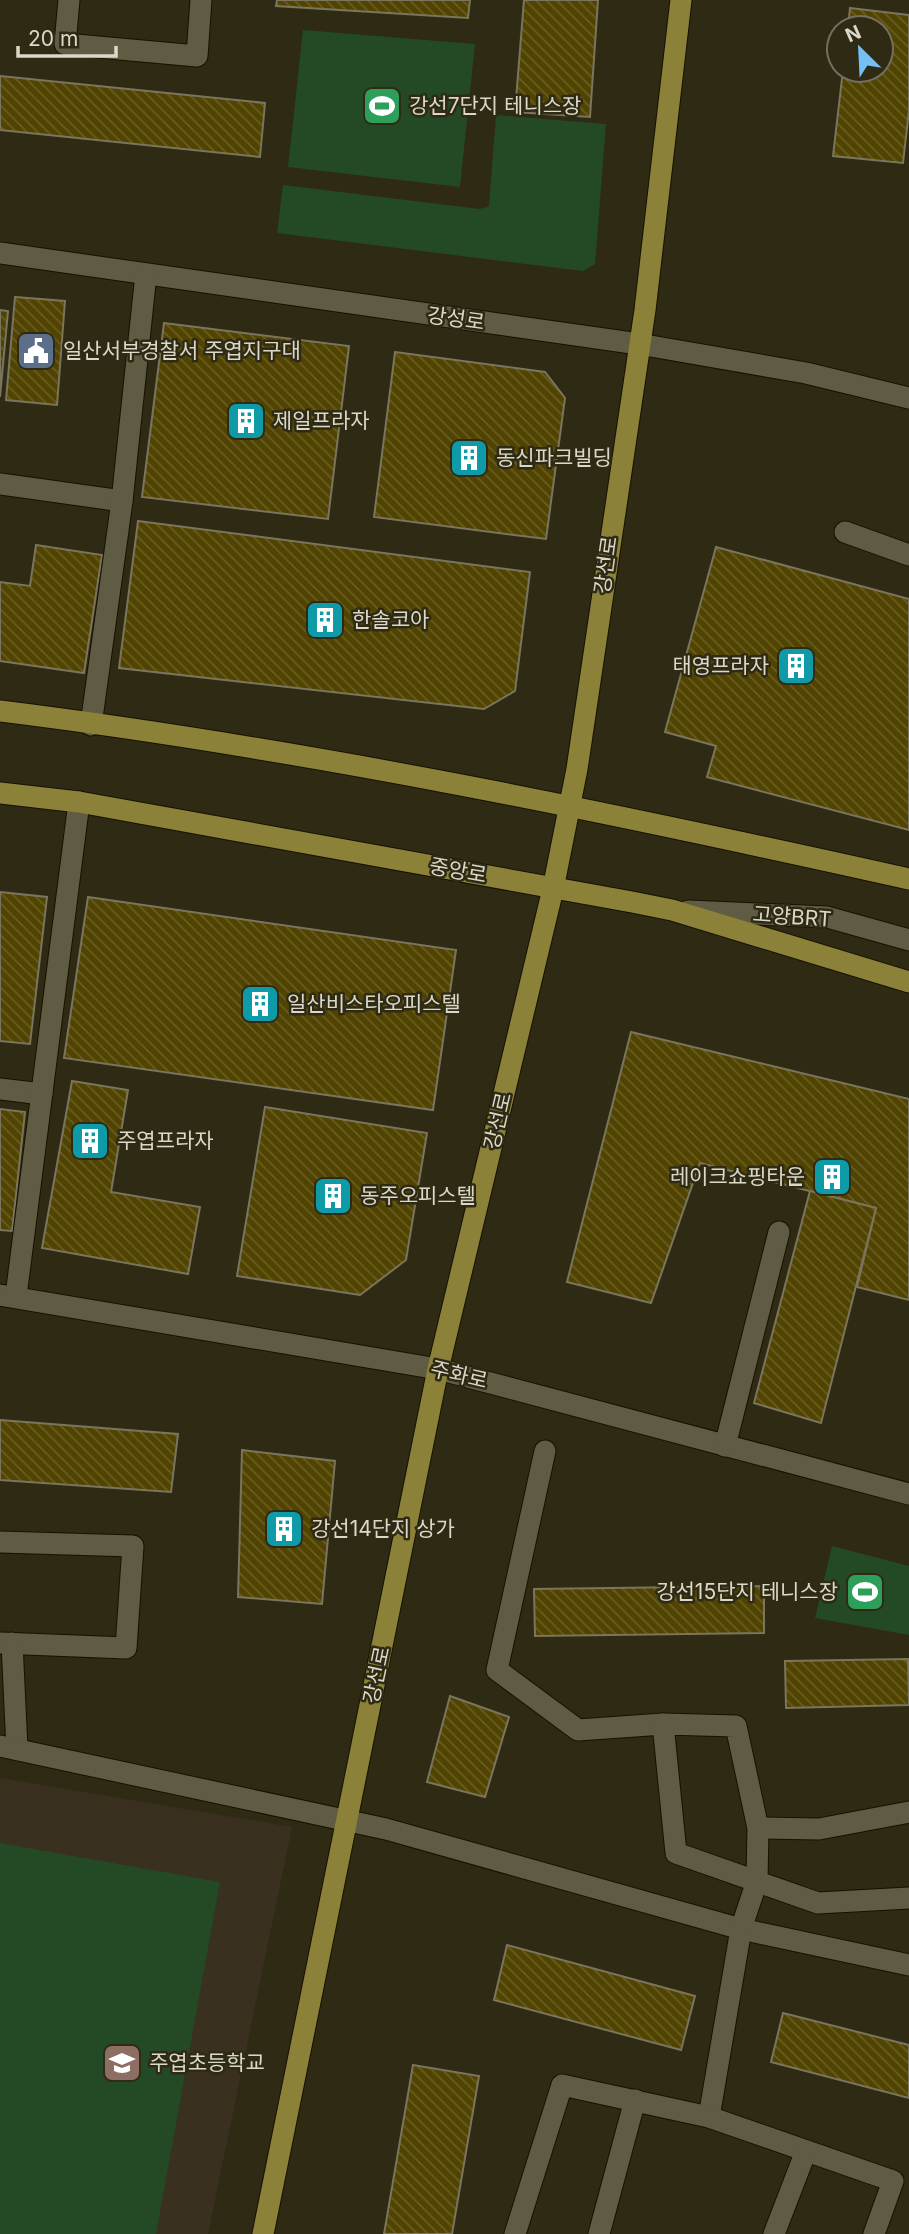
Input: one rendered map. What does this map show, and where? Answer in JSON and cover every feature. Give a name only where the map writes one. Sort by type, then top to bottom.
[{"type":"main road","name":"강선로","points":[[263,2234],[438,1369],[553,888],[567,807],[577,769],[639,344],[681,0]]},
{"type":"main road","points":[[4,712],[351,763],[567,807],[646,820],[909,878]]},
{"type":"main road","name":"중앙로","points":[[0,793],[79,802],[672,911],[909,982]]},
{"type":"street","points":[[69,0],[65,44],[197,56],[201,0]]},
{"type":"street","name":"강성로","points":[[0,253],[639,344],[806,373],[909,398]]},
{"type":"street","points":[[91,725],[122,500],[146,274]]},
{"type":"street","points":[[0,484],[122,500]]},
{"type":"street","points":[[845,533],[909,555]]},
{"type":"street","points":[[8,1296],[42,1094],[79,802]]},
{"type":"street","name":"고양BRT","points":[[672,911],[827,917],[909,940]]},
{"type":"street","points":[[0,1089],[42,1094]]},
{"type":"street","points":[[725,1446],[779,1232]]},
{"type":"street","name":"주화로","points":[[8,1296],[438,1369],[909,1494]]},
{"type":"street","points":[[545,1451],[496,1670],[578,1730],[663,1724],[736,1726],[758,1828],[758,1881],[741,1929],[709,2117]]},
{"type":"street","points":[[0,1542],[133,1546],[126,1648],[6,1643],[8,1747],[386,1829],[741,1929],[909,1965]]},
{"type":"street","points":[[663,1724],[676,1853],[818,1903],[909,1898]]},
{"type":"street","points":[[758,1828],[819,1829],[909,1812]]},
{"type":"street","points":[[515,2234],[562,2085],[709,2117],[894,2180],[874,2234]]},
{"type":"street","points":[[599,2234],[635,2100]]},
{"type":"street","points":[[774,2234],[806,2151]]},
{"type":"shaded area","name":"주엽초등학교","points":[[0,1778],[292,1827],[208,2234],[0,2234]]},
{"type":"green space","name":"강선7단지 테니스장","points":[[303,30],[475,44],[460,187],[288,167]]},
{"type":"green space","points":[[496,115],[606,124],[595,264],[583,271],[277,233],[283,185],[480,209],[489,206]]},
{"type":"green space","name":"강선15단지 테니스장","points":[[832,1546],[909,1566],[909,1635],[815,1618]]},
{"type":"green space","name":"주엽초등학교","points":[[0,1843],[220,1882],[156,2234],[0,2234]]},
{"type":"building","points":[[277,0],[470,0],[468,18],[276,6]]},
{"type":"building","points":[[524,0],[598,0],[590,117],[515,112]]},
{"type":"building","points":[[850,8],[909,15],[909,110],[903,163],[833,156],[841,84],[895,84],[895,14],[849,14]]},
{"type":"building","points":[[0,76],[265,103],[260,157],[0,130]]},
{"type":"building","name":"일산서부경찰서 주엽지구대","points":[[15,297],[65,301],[57,405],[6,400]]},
{"type":"building","points":[[0,310],[8,311],[0,397]]},
{"type":"building","name":"제일프라자","points":[[164,323],[349,346],[328,519],[142,497]]},
{"type":"building","name":"동신파크빌딩","points":[[395,352],[545,372],[565,398],[546,539],[374,517]]},
{"type":"building","name":"한솔코아","points":[[138,521],[530,572],[515,691],[484,709],[119,668]]},
{"type":"building","points":[[36,545],[102,555],[84,673],[0,661],[0,582],[30,586]]},
{"type":"building","name":"태영프라자","points":[[716,547],[909,599],[909,830],[707,777],[716,746],[665,732]]},
{"type":"building","points":[[0,892],[47,897],[30,1044],[0,1041]]},
{"type":"building","name":"일산비스타오피스텔","points":[[88,897],[456,950],[433,1110],[64,1058]]},
{"type":"building","name":"레이크쇼핑타운","points":[[631,1032],[909,1099],[909,1300],[857,1287],[876,1208],[700,1163],[651,1303],[567,1282]]},
{"type":"building","name":"주엽프라자","points":[[72,1081],[128,1090],[111,1192],[200,1207],[188,1274],[42,1248]]},
{"type":"building","name":"동주오피스텔","points":[[265,1107],[427,1133],[406,1260],[360,1295],[237,1276]]},
{"type":"building","points":[[0,1109],[25,1112],[12,1231],[0,1230]]},
{"type":"building","points":[[810,1191],[876,1208],[821,1423],[754,1403]]},
{"type":"building","points":[[0,1420],[178,1434],[171,1492],[0,1480]]},
{"type":"building","name":"강선14단지 상가","points":[[242,1450],[335,1461],[322,1604],[238,1597]]},
{"type":"building","points":[[764,1586],[764,1633],[535,1636],[534,1589]]},
{"type":"building","points":[[908,1659],[909,1705],[786,1708],[785,1661]]},
{"type":"building","points":[[450,1696],[509,1717],[485,1797],[427,1782]]},
{"type":"building","points":[[507,1945],[695,1996],[681,2050],[494,2000]]},
{"type":"building","points":[[783,2013],[909,2045],[909,2098],[771,2062]]},
{"type":"building","points":[[413,2065],[479,2076],[452,2234],[384,2234]]},
{"type":"place","name":"강선7단지 테니스장","points":[[382,106]]},
{"type":"place","name":"일산서부경찰서 주엽지구대","points":[[36,351]]},
{"type":"place","name":"제일프라자","points":[[246,421]]},
{"type":"place","name":"동신파크빌딩","points":[[469,458]]},
{"type":"place","name":"한솔코아","points":[[325,620]]},
{"type":"place","name":"태영프라자","points":[[796,666]]},
{"type":"place","name":"일산비스타오피스텔","points":[[260,1004]]},
{"type":"place","name":"주엽프라자","points":[[90,1141]]},
{"type":"place","name":"레이크쇼핑타운","points":[[832,1177]]},
{"type":"place","name":"동주오피스텔","points":[[333,1196]]},
{"type":"place","name":"강선14단지 상가","points":[[284,1529]]},
{"type":"place","name":"강선15단지 테니스장","points":[[865,1592]]},
{"type":"place","name":"주엽초등학교","points":[[122,2063]]}]
